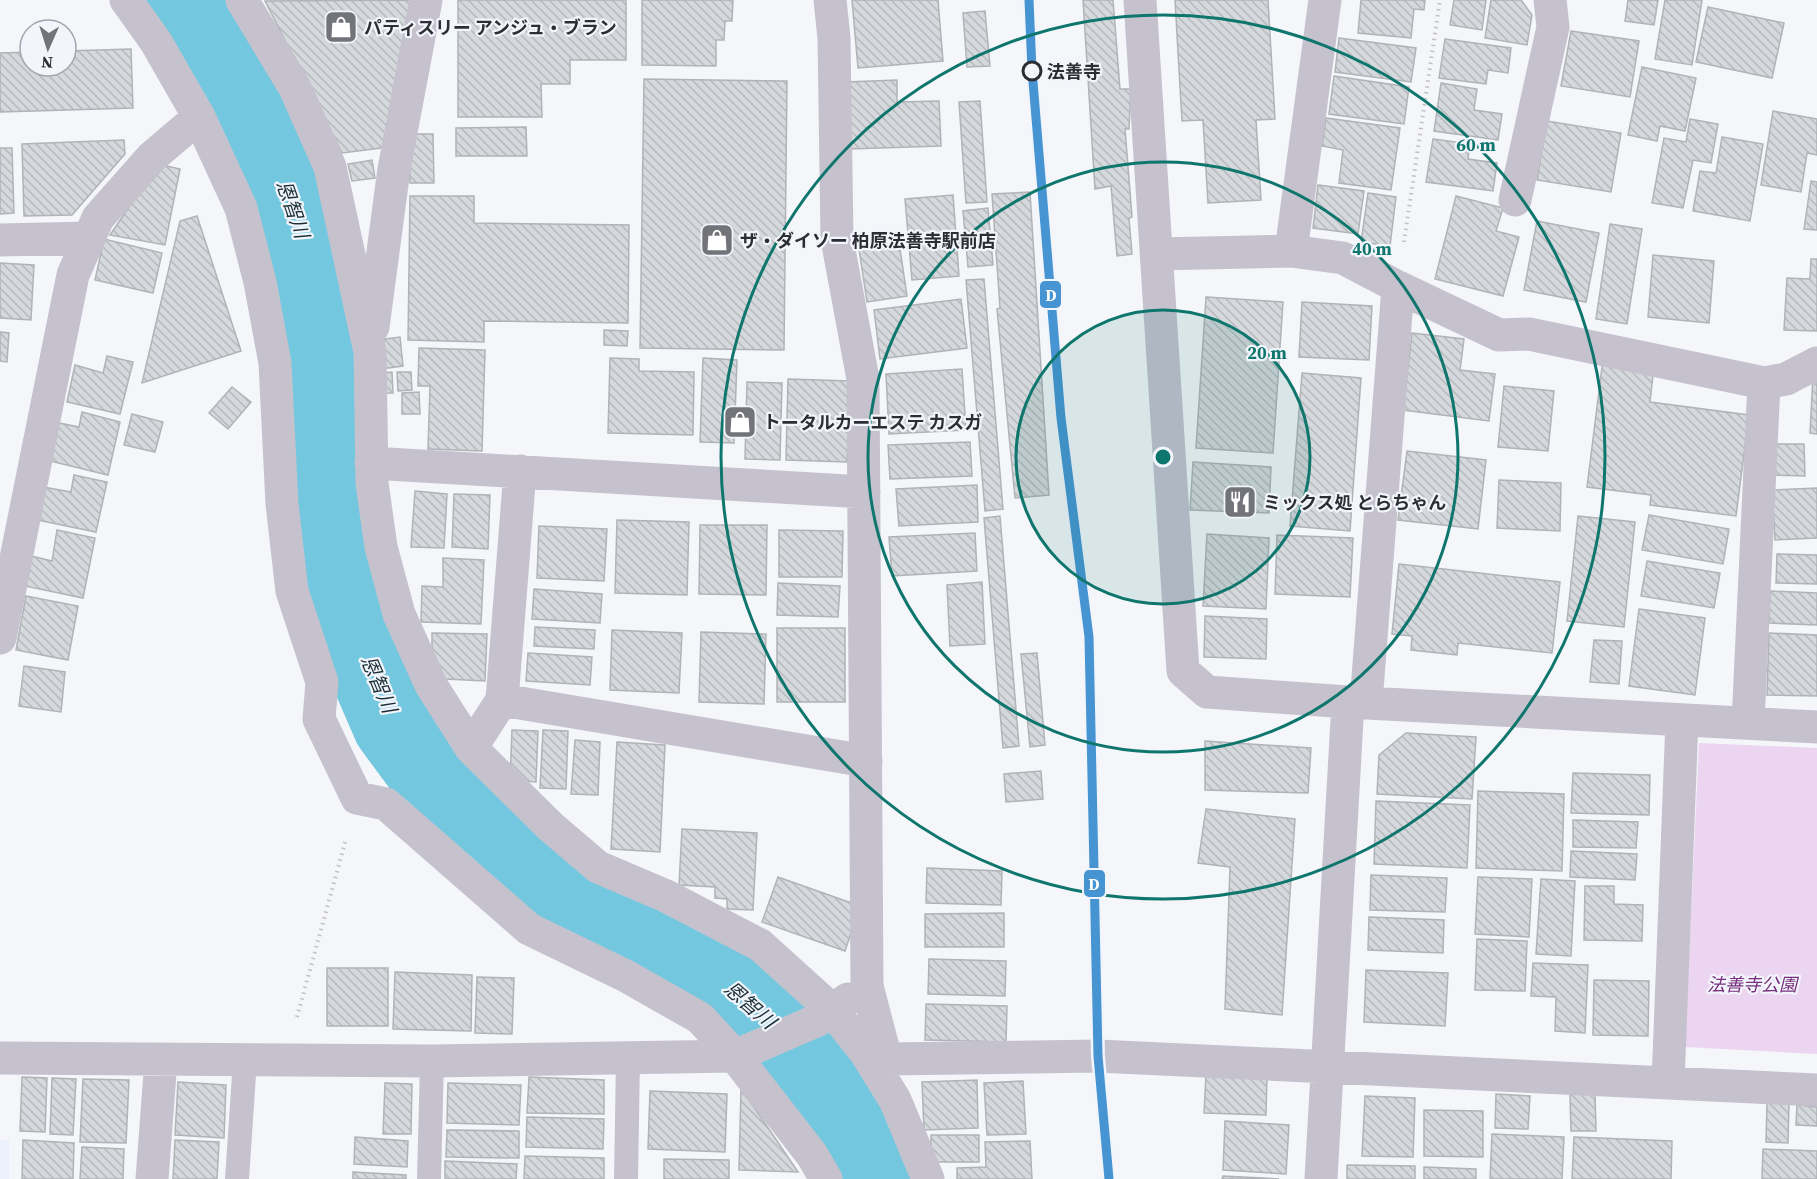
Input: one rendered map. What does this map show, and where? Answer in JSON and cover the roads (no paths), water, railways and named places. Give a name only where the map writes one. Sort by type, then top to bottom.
[{"type":"street","points":[[126,0],[156,42],[199,117],[241,208],[260,282],[275,363],[282,504],[291,591],[322,682],[319,719],[357,798],[386,804],[529,929],[626,976],[700,1018],[735,1056],[812,1155],[825,1179]]},
{"type":"street","points":[[242,0],[295,88],[330,167],[370,352]]},
{"type":"street","points":[[426,0],[394,169],[370,352],[372,483],[381,547],[399,614],[431,685],[471,748],[550,827],[598,867],[666,896],[760,945],[825,1015],[866,1053],[895,1100],[928,1179]]},
{"type":"street","points":[[830,0],[834,38],[837,239],[863,379],[867,986],[895,1100]]},
{"type":"street","points":[[1140,0],[1183,671],[1207,692],[1357,703],[1817,727]]},
{"type":"street","points":[[1291,251],[1325,0]]},
{"type":"street","points":[[1515,200],[1553,27],[1550,0]]},
{"type":"street","points":[[0,638],[73,275],[98,218],[152,158],[199,117]]},
{"type":"street","points":[[0,240],[89,238]]},
{"type":"street","points":[[1156,254],[1291,251],[1343,258],[1499,335],[1529,334],[1764,383],[1786,379],[1817,363]]},
{"type":"street","points":[[1321,1179],[1357,703],[1398,287]]},
{"type":"street","points":[[1748,723],[1764,383]]},
{"type":"street","points":[[371,463],[864,492]]},
{"type":"street","points":[[471,748],[502,700],[520,471]]},
{"type":"street","points":[[502,700],[866,761]]},
{"type":"street","points":[[1668,1083],[1682,720]]},
{"type":"street","points":[[0,1058],[432,1061],[735,1056],[825,1015],[867,986]]},
{"type":"street","points":[[886,1059],[1098,1056],[1817,1090]]},
{"type":"street","points":[[152,1179],[161,1060]]},
{"type":"lane","points":[[626,1179],[628,1058]]},
{"type":"lane","points":[[237,1179],[245,1060]]},
{"type":"lane","points":[[429,1179],[432,1061]]},
{"type":"waterway","name":"恩智川","points":[[182,0],[247,90],[304,231],[351,619],[396,723],[472,826],[581,910],[704,966],[805,1053],[864,1129],[877,1179]]},
{"type":"place","name":"パティスリー アンジュ・ブラン","points":[[341,27]]},
{"type":"place","name":"法善寺","points":[[1032,71]]},
{"type":"place","name":"ザ・ダイソー 柏原法善寺駅前店","points":[[717,240]]},
{"type":"place","name":"トータルカーエステ カスガ","points":[[740,422]]},
{"type":"place","name":"ミックス処 とらちゃん","points":[[1240,502]]},
{"type":"park label","name":"法善寺公園","points":[[1752,984]]}]
